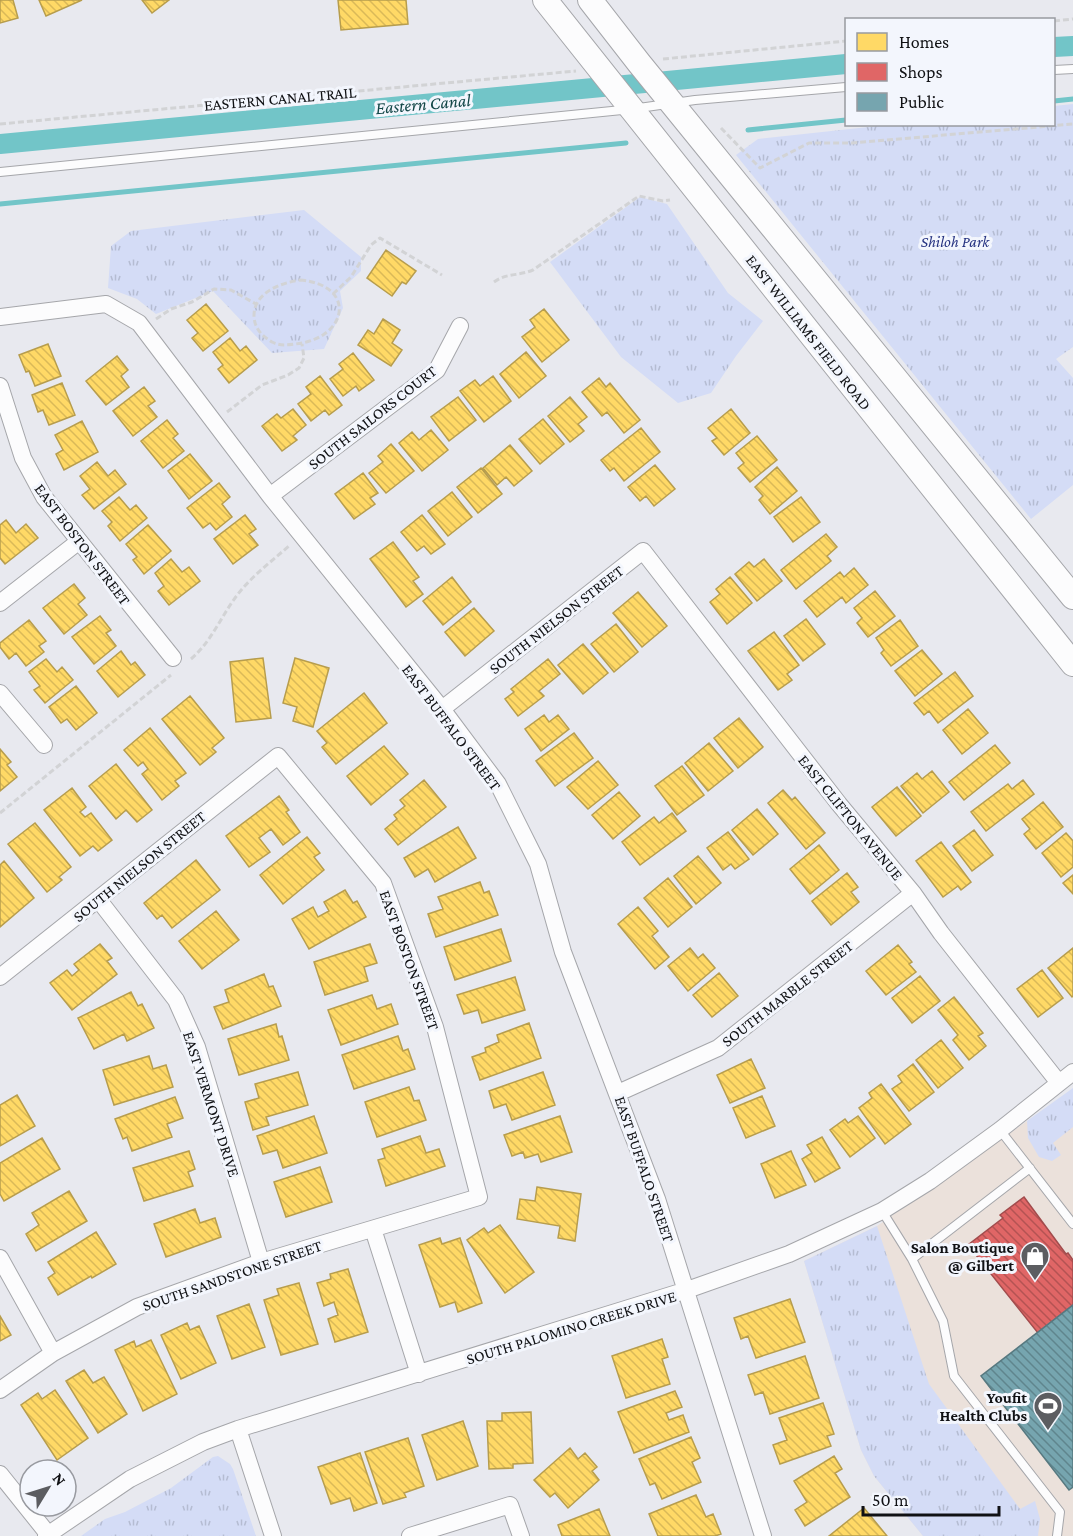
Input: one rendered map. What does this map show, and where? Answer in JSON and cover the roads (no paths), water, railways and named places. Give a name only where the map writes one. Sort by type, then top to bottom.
[{"type":"main road","name":"EAST WILLIAMS FIELD ROAD","points":[[545,0],[1073,664]]},
{"type":"main road","points":[[590,0],[671,103],[1073,597]]},
{"type":"street","name":"EAST BUFFALO STREET","points":[[0,316],[106,304],[139,323],[270,496],[442,709],[498,784],[538,864],[563,952],[657,1199],[764,1536]]},
{"type":"street","name":"SOUTH SAILORS COURT","points":[[270,496],[437,370],[460,326]]},
{"type":"street","name":"EAST BOSTON STREET","points":[[0,386],[23,458],[44,497],[178,664]]},
{"type":"street","points":[[0,603],[78,542]]},
{"type":"street","name":"SOUTH NIELSON STREET","points":[[442,709],[643,551]]},
{"type":"street","name":"EAST CLIFTON AVENUE","points":[[643,551],[747,687],[913,894],[1059,1083]]},
{"type":"street","points":[[0,693],[44,745]]},
{"type":"street","name":"EAST BOSTON STREET","points":[[278,756],[382,883],[435,1027],[479,1197]]},
{"type":"street","name":"SOUTH NIELSON STREET","points":[[0,977],[278,756]]},
{"type":"street","name":"SOUTH MARBLE STREET","points":[[618,1093],[718,1048],[913,894]]},
{"type":"street","name":"EAST VERMONT DRIVE","points":[[98,899],[176,1000],[197,1047],[261,1262]]},
{"type":"street","name":"SOUTH PALOMINO CREEK DRIVE","points":[[47,1535],[130,1479],[203,1442],[238,1429],[687,1290],[789,1254],[882,1211],[930,1181],[1000,1130],[1073,1072]]},
{"type":"street","name":"SOUTH SANDSTONE STREET","points":[[0,1390],[53,1353],[137,1307],[261,1262],[479,1197]]},
{"type":"street","points":[[373,1229],[419,1374]]},
{"type":"street","points":[[0,1258],[53,1353]]},
{"type":"street","points":[[238,1429],[273,1536]]},
{"type":"street","points":[[0,1474],[47,1535]]},
{"type":"street","points":[[410,1536],[510,1505],[521,1536]]},
{"type":"lane","points":[[1055,70],[1073,69]]},
{"type":"lane","points":[[0,172],[632,109],[695,100],[845,87]]},
{"type":"lane","points":[[1000,1130],[1073,1224]]},
{"type":"lane","points":[[912,1259],[1030,1168]]},
{"type":"lane","points":[[882,1211],[912,1259],[943,1321],[954,1376],[1060,1512],[1057,1536]]},
{"type":"waterway","name":"Eastern Canal","points":[[1055,47],[1073,46]]},
{"type":"waterway","name":"Eastern Canal","points":[[0,144],[845,64]]},
{"type":"waterway","points":[[1055,101],[1073,99]]},
{"type":"waterway","points":[[748,130],[845,120]]},
{"type":"waterway","points":[[0,204],[626,143]]},
{"type":"place","name":"Salon Boutique @ Gilbert","points":[[1035,1282]]},
{"type":"place","name":"Youfit Health Clubs","points":[[1048,1432]]},
{"type":"park label","name":"Shiloh Park","points":[[955,241]]}]
